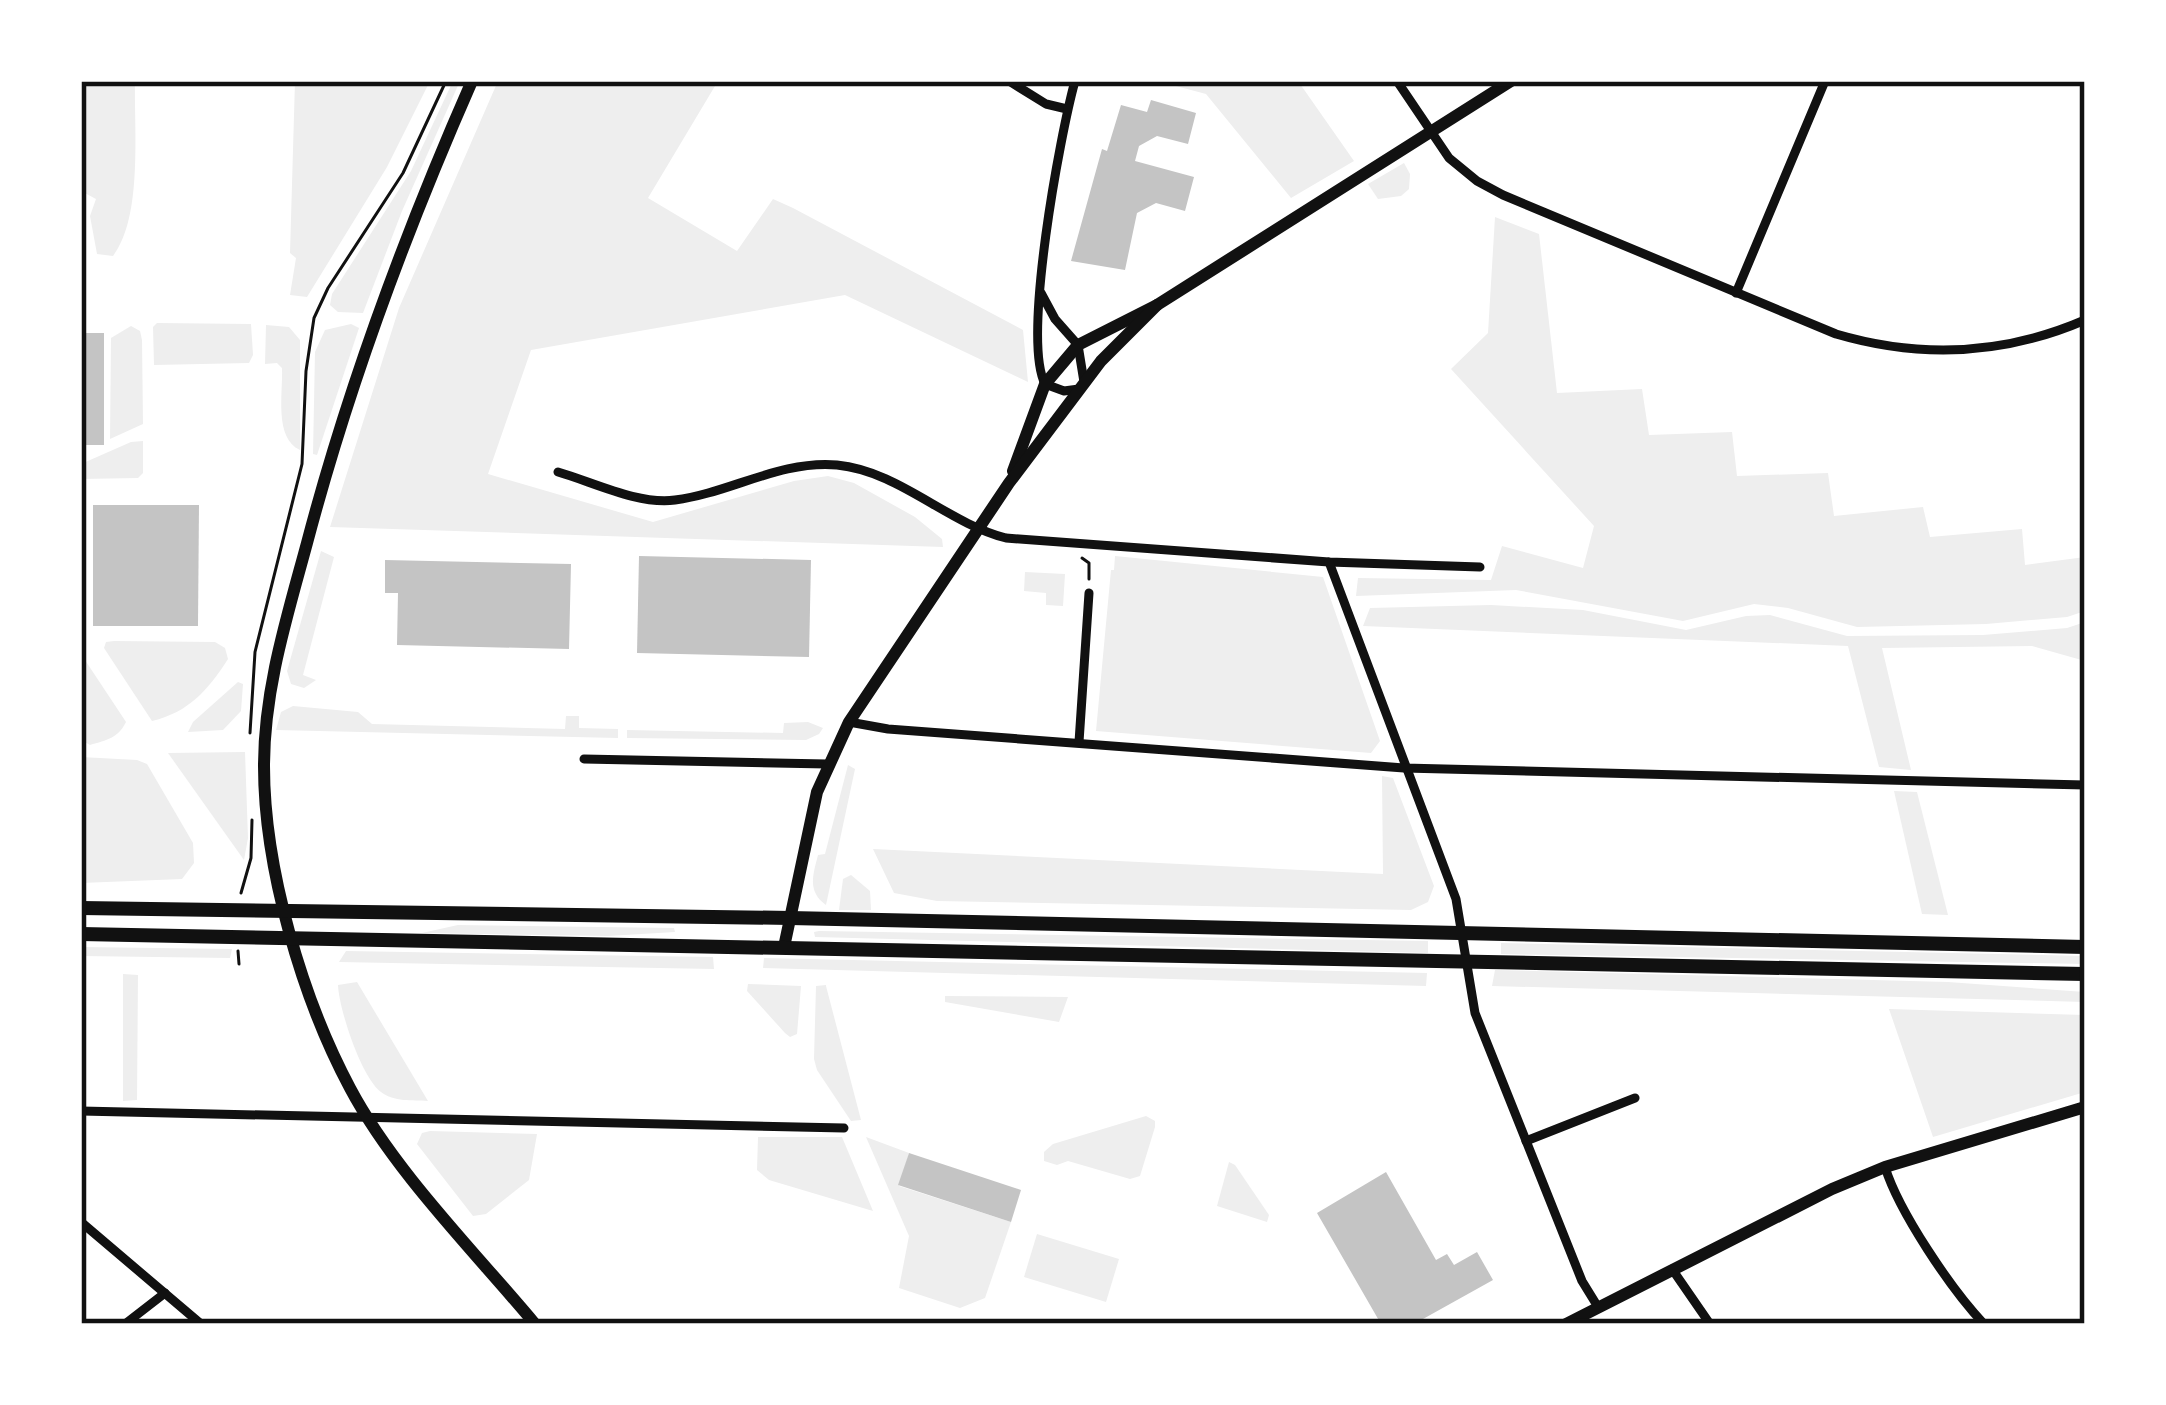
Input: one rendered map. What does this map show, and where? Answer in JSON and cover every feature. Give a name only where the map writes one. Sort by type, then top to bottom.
[{"type":"main road","points":[[81,908],[790,918],[2085,947]]},
{"type":"main road","points":[[81,934],[2085,974]]},
{"type":"street","points":[[472,81],[418,205],[353,385],[278,649],[266,715],[265,796],[278,886],[321,1027],[366,1116],[535,1324]]},
{"type":"street","points":[[1009,81],[1046,104],[1067,109]]},
{"type":"street","points":[[1075,81],[1041,293],[1038,352],[1046,384],[1064,391],[1082,385]]},
{"type":"street","points":[[1396,81],[1461,170],[1503,195],[1836,334],[1915,350],[1987,349],[2029,341],[2085,320]]},
{"type":"street","points":[[1009,483],[1046,384],[1078,346],[1157,304],[1510,81]]},
{"type":"street","points":[[1736,293],[1825,81]]},
{"type":"street","points":[[1041,293],[1078,346],[1082,385]]},
{"type":"street","points":[[784,947],[808,826],[827,764],[849,722],[1009,483],[1082,385],[1157,304]]},
{"type":"street","points":[[558,472],[645,498],[675,500],[808,465],[854,467],[980,532],[1006,538],[1329,562],[1480,567]]},
{"type":"street","points":[[1329,562],[1456,898],[1475,1013],[1582,1281],[1598,1307]]},
{"type":"street","points":[[1079,742],[1089,592]]},
{"type":"street","points":[[849,722],[888,729],[1404,768],[2085,785]]},
{"type":"street","points":[[584,759],[827,764]]},
{"type":"street","points":[[1526,1141],[1635,1098]]},
{"type":"street","points":[[1566,1324],[1790,1208],[1886,1167],[2085,1107]]},
{"type":"street","points":[[81,1111],[844,1128]]},
{"type":"street","points":[[1886,1167],[1893,1188],[1952,1284],[1984,1324]]},
{"type":"street","points":[[81,1222],[200,1324]]},
{"type":"street","points":[[1672,1269],[1710,1324]]},
{"type":"street","points":[[125,1324],[165,1293]]},
{"type":"path","points":[[250,742],[255,652],[302,464],[306,371],[314,318],[328,288],[403,173],[446,81]]},
{"type":"path","points":[[1082,559],[1089,563],[1089,592]]},
{"type":"path","points":[[239,899],[251,858],[252,816]]},
{"type":"path","points":[[238,950],[239,964]]},
{"type":"shaded area","points":[[81,81],[135,81],[133,196],[123,239],[113,256],[97,254],[90,216],[96,199],[81,191]]},
{"type":"shaded area","points":[[295,81],[430,81],[387,167],[307,297],[290,295],[296,258],[290,253]]},
{"type":"shaded area","points":[[453,81],[460,81],[363,313],[338,312],[330,305],[332,294],[411,171]]},
{"type":"shaded area","points":[[498,81],[718,81],[648,198],[737,251],[773,199],[793,208],[1023,330],[1028,382],[845,295],[531,350],[488,474],[653,522],[794,481],[828,476],[854,483],[915,517],[942,539],[943,547],[330,527],[399,308]]},
{"type":"shaded area","points":[[1157,81],[1298,81],[1354,161],[1291,198],[1206,94]]},
{"type":"shaded area","points":[[1404,163],[1410,174],[1409,189],[1401,196],[1378,199],[1368,184]]},
{"type":"shaded area","points":[[1495,217],[1539,234],[1557,393],[1642,389],[1649,435],[1732,432],[1737,476],[1828,473],[1834,516],[1923,507],[1930,537],[2022,529],[2025,565],[2085,557],[2085,611],[2067,617],[1986,624],[1857,627],[1754,604],[1683,621],[1516,590],[1356,596],[1358,578],[1491,580],[1502,546],[1583,568],[1594,526],[1451,369],[1488,333]]},
{"type":"shaded area","points":[[157,323],[251,324],[253,355],[249,363],[154,365],[153,327]]},
{"type":"shaded area","points":[[351,324],[359,328],[317,455],[313,454],[315,352],[325,330]]},
{"type":"shaded area","points":[[266,325],[289,327],[300,340],[300,450],[283,426],[282,368],[277,363],[265,364]]},
{"type":"shaded area","points":[[131,326],[140,331],[142,340],[143,424],[110,439],[111,338]]},
{"type":"shaded area","points":[[143,441],[143,473],[138,478],[81,479],[81,464]]},
{"type":"shaded area","points":[[321,551],[334,557],[303,675],[316,680],[304,688],[291,684],[287,671]]},
{"type":"shaded area","points":[[1115,556],[1323,577],[1380,741],[1371,753],[1096,731]]},
{"type":"shaded area","points":[[1025,572],[1065,574],[1063,606],[1046,605],[1046,593],[1024,591]]},
{"type":"shaded area","points":[[1491,605],[1583,610],[1686,630],[1770,615],[1847,636],[1983,635],[2067,628],[2085,622],[2085,661],[2032,646],[1882,648],[1911,770],[1879,767],[1848,646],[1363,626],[1370,608]]},
{"type":"shaded area","points":[[106,642],[215,642],[225,648],[228,659],[196,698],[177,712],[152,721],[104,648]]},
{"type":"shaded area","points":[[81,654],[126,722],[116,735],[90,745],[81,740]]},
{"type":"shaded area","points":[[238,682],[243,684],[241,711],[223,730],[188,732],[193,722]]},
{"type":"shaded area","points":[[293,706],[358,712],[372,724],[565,729],[566,716],[579,716],[579,728],[618,729],[618,738],[276,730],[281,712]]},
{"type":"shaded area","points":[[808,722],[823,728],[806,740],[627,738],[627,730],[783,733],[784,723]]},
{"type":"shaded area","points":[[245,752],[248,838],[244,860],[168,753]]},
{"type":"shaded area","points":[[81,757],[147,764],[193,843],[194,863],[182,879],[81,883]]},
{"type":"shaded area","points":[[848,765],[855,769],[826,905],[816,894],[813,876],[818,855],[825,854]]},
{"type":"shaded area","points":[[1382,776],[1393,778],[1434,886],[1428,902],[1411,910],[937,901],[894,893],[873,849],[1383,874]]},
{"type":"shaded area","points":[[1894,791],[1917,792],[1948,915],[1922,914]]},
{"type":"shaded area","points":[[851,875],[870,891],[871,910],[839,910],[843,879]]},
{"type":"shaded area","points":[[458,925],[674,928],[675,932],[608,936],[422,933]]},
{"type":"shaded area","points":[[814,932],[1428,941],[1428,953],[815,937]]},
{"type":"shaded area","points":[[1501,943],[2085,956],[2085,964],[1501,954]]},
{"type":"shaded area","points":[[81,947],[232,949],[230,958],[81,956]]},
{"type":"shaded area","points":[[346,951],[713,957],[714,969],[339,962]]},
{"type":"shaded area","points":[[764,958],[1427,973],[1426,986],[763,968]]},
{"type":"shaded area","points":[[1495,970],[1948,982],[2085,992],[2085,1002],[1492,986]]},
{"type":"shaded area","points":[[123,974],[138,975],[137,1100],[123,1101]]},
{"type":"shaded area","points":[[357,982],[428,1101],[386,1095],[373,1084],[359,1058],[339,996],[338,985]]},
{"type":"shaded area","points":[[748,984],[801,986],[797,1034],[785,1033],[747,991]]},
{"type":"shaded area","points":[[826,985],[861,1120],[851,1121],[814,1059],[816,986]]},
{"type":"shaded area","points":[[945,996],[1068,997],[1059,1022],[945,1002]]},
{"type":"shaded area","points":[[1889,1009],[2085,1015],[2085,1092],[1933,1137]]},
{"type":"shaded area","points":[[1146,1116],[1155,1121],[1155,1127],[1140,1176],[1130,1179],[1068,1161],[1057,1165],[1044,1161],[1044,1152],[1053,1144]]},
{"type":"shaded area","points":[[422,1133],[537,1134],[529,1180],[486,1214],[473,1216],[417,1144]]},
{"type":"shaded area","points":[[758,1137],[842,1137],[873,1211],[769,1180],[757,1170]]},
{"type":"shaded area","points":[[866,1137],[909,1153],[899,1186],[1011,1222],[985,1298],[960,1308],[899,1288],[909,1236]]},
{"type":"shaded area","points":[[1229,1162],[1269,1215],[1267,1222],[1217,1206]]},
{"type":"shaded area","points":[[1037,1234],[1119,1259],[1106,1302],[1024,1277]]},
{"type":"building","points":[[1151,100],[1196,113],[1188,144],[1157,136],[1139,146],[1135,161],[1194,177],[1185,211],[1156,203],[1137,213],[1125,270],[1071,261],[1102,149],[1107,151],[1121,105],[1147,112]]},
{"type":"building","points":[[81,333],[104,333],[104,445],[81,445]]},
{"type":"building","points":[[93,505],[199,505],[198,626],[93,626]]},
{"type":"building","points":[[639,556],[811,560],[809,657],[637,653]]},
{"type":"building","points":[[385,560],[571,564],[569,649],[397,645],[398,593],[385,593]]},
{"type":"building","points":[[909,1153],[1021,1190],[1011,1222],[898,1185]]},
{"type":"building","points":[[1386,1172],[1436,1260],[1447,1254],[1454,1265],[1477,1252],[1493,1280],[1414,1324],[1381,1324],[1317,1213]]}]
